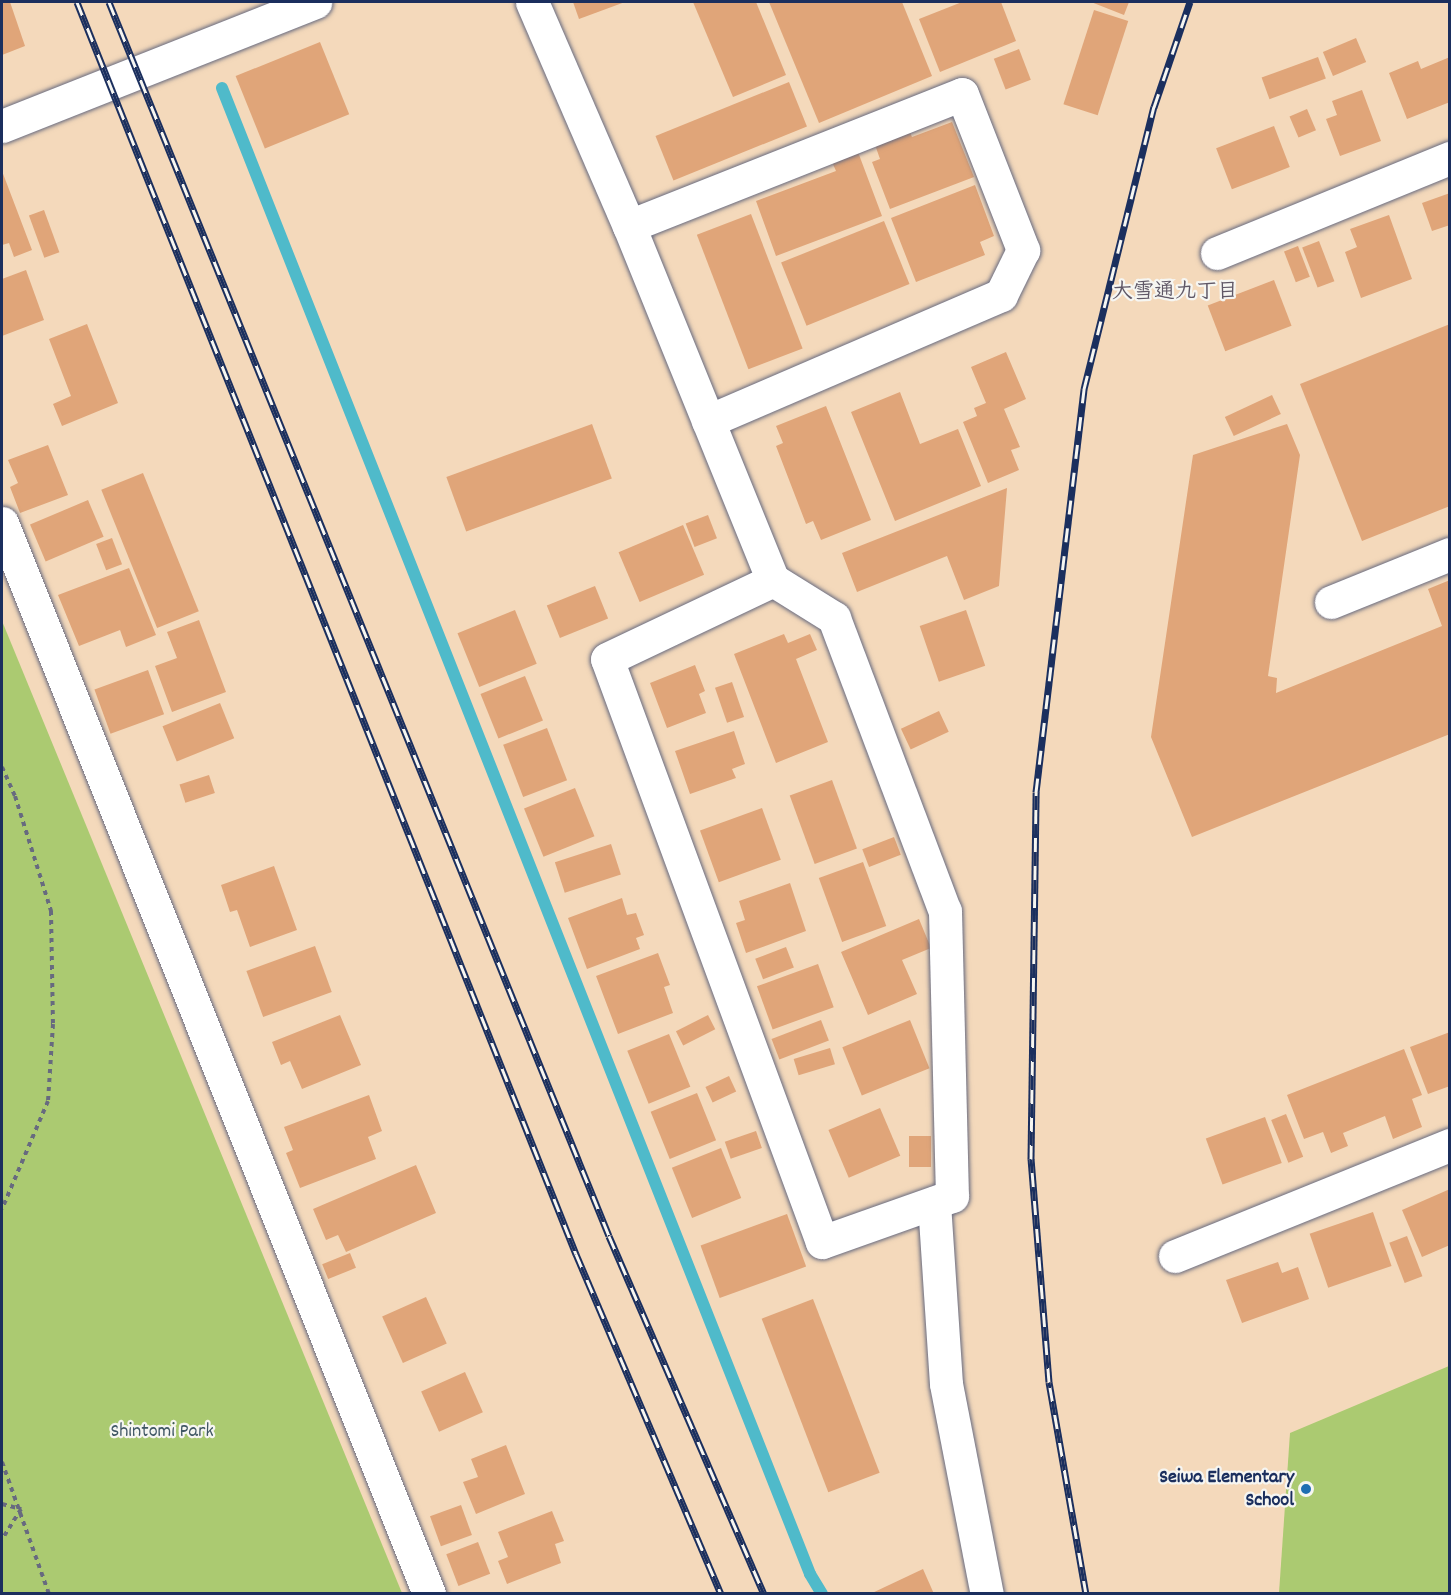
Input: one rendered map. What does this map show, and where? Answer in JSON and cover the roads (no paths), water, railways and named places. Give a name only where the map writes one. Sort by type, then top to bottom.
[{"type":"street","points":[[2,126],[315,2]]},
{"type":"street","points":[[532,2],[629,226],[773,580],[834,618],[945,911],[952,1196],[822,1242],[608,659],[773,580]]},
{"type":"street","points":[[629,226],[962,94],[1023,250],[1001,295],[708,421]]},
{"type":"street","points":[[1217,253],[1449,158]]},
{"type":"street","points":[[2,523],[429,1593]]},
{"type":"street","points":[[1331,602],[1449,554]]},
{"type":"street","points":[[1175,1256],[1449,1145]]},
{"type":"street","points":[[934,1203],[946,1384],[987,1593]]},
{"type":"waterway","points":[[222,88],[810,1574],[822,1594]]},
{"type":"railway","points":[[77,2],[576,1254],[721,1594]]},
{"type":"railway","points":[[109,2],[609,1236],[764,1594]]},
{"type":"railway","points":[[1086,1594],[1049,1382],[1031,1159],[1036,792],[1084,389],[1154,107],[1190,2]]},
{"type":"place","name":"Seiwa Elementary School","points":[[1306,1489]]},
{"type":"district","name":"大雪通九丁目","points":[[1175,293]]},
{"type":"park label","name":"Shintomi Park","points":[[162,1432]]}]
